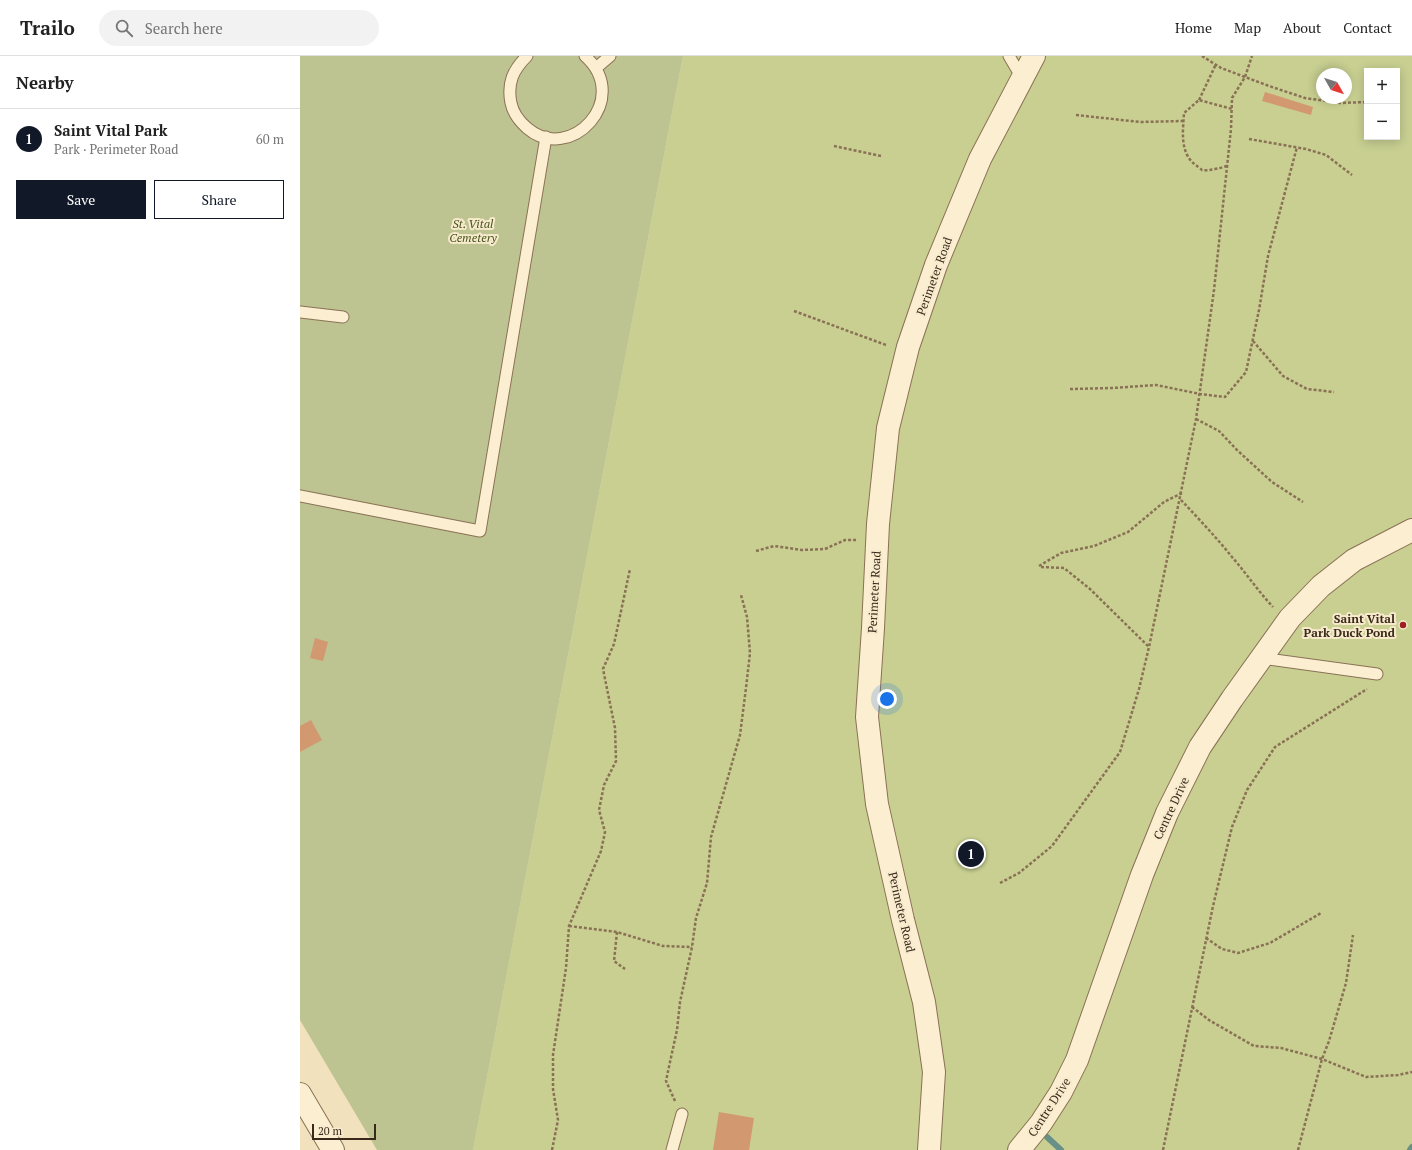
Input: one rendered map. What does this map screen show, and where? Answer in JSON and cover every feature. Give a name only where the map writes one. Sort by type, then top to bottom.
[{"type":"street","name":"Perimeter Road","points":[[929,1150],[934,1072],[932,1056],[924,1002],[903,920],[877,804],[867,717],[877,540],[888,428],[907,354],[936,266],[980,159],[1034,56]]},
{"type":"street","name":"Centre Drive","points":[[1019,1150],[1041,1123],[1061,1092],[1077,1060],[1142,875],[1167,813],[1200,746],[1287,622],[1321,586],[1354,560],[1412,530]]},
{"type":"street","points":[[300,1094],[333,1150]]},
{"type":"lane","points":[[527,56],[518,65],[511,78],[509,94],[512,109],[520,122],[532,132],[546,137],[561,138],[576,134],[588,125],[597,113],[602,98],[601,83],[596,68],[585,56]]},
{"type":"lane","points":[[596,68],[610,56]]},
{"type":"lane","points":[[1009,56],[1022,78]]},
{"type":"lane","points":[[300,496],[480,531],[546,137]]},
{"type":"lane","points":[[300,312],[343,317]]},
{"type":"lane","points":[[1262,658],[1377,674]]},
{"type":"lane","points":[[672,1150],[682,1114]]},
{"type":"path","points":[[1202,56],[1222,68],[1305,98],[1340,103],[1364,102]]},
{"type":"path","points":[[1000,883],[1019,873],[1052,846],[1120,752],[1139,689],[1182,493],[1200,394],[1214,290],[1232,129],[1232,98],[1245,77],[1252,56]]},
{"type":"path","points":[[1216,64],[1199,100],[1184,112],[1184,151],[1192,163],[1202,170],[1227,166]]},
{"type":"path","points":[[1199,100],[1232,109]]},
{"type":"path","points":[[1076,115],[1140,122],[1184,121]]},
{"type":"path","points":[[1249,139],[1297,147],[1326,155],[1352,175]]},
{"type":"path","points":[[834,146],[881,156]]},
{"type":"path","points":[[1070,389],[1156,385],[1200,394],[1225,397],[1246,372],[1268,256],[1297,147]]},
{"type":"path","points":[[794,310],[907,354]]},
{"type":"path","points":[[1253,341],[1283,376],[1307,389],[1334,392]]},
{"type":"path","points":[[1196,419],[1219,431],[1237,450],[1272,482],[1303,502]]},
{"type":"path","points":[[1149,647],[1090,590],[1064,568],[1039,566],[1061,553],[1094,546],[1128,532],[1164,502],[1182,493]]},
{"type":"path","points":[[1180,500],[1205,525],[1262,596],[1287,622]]},
{"type":"path","points":[[756,551],[774,546],[802,550],[825,549],[845,540],[877,540]]},
{"type":"path","points":[[552,1150],[558,1120],[553,1089],[553,1055],[566,968],[569,926],[600,851],[605,832],[599,810],[604,784],[616,761],[615,728],[603,669],[614,644],[630,568]]},
{"type":"path","points":[[682,1114],[666,1081],[677,1030],[696,918],[707,883],[711,837],[740,735],[750,653],[747,617],[741,595]]},
{"type":"path","points":[[1164,1150],[1206,938],[1232,827],[1247,790],[1275,747],[1372,686]]},
{"type":"path","points":[[1206,938],[1222,949],[1238,954],[1270,943],[1321,913]]},
{"type":"path","points":[[569,926],[617,932],[663,946],[692,946]]},
{"type":"path","points":[[617,932],[614,961],[626,969]]},
{"type":"path","points":[[1298,1150],[1322,1059],[1329,1041],[1346,983],[1353,935]]},
{"type":"path","points":[[1192,1007],[1209,1020],[1254,1046],[1280,1048],[1322,1059],[1366,1077],[1398,1075],[1412,1072]]},
{"type":"green space","name":"St. Vital Cemetery","points":[[300,56],[683,56],[473,1150],[377,1150],[300,1020]]},
{"type":"green space","points":[[683,56],[1412,56],[1412,1150],[473,1150]]},
{"type":"building","points":[[1265,92],[1313,107],[1311,115],[1262,101]]},
{"type":"building","points":[[315,638],[328,642],[323,661],[310,658]]},
{"type":"building","points":[[311,720],[322,740],[300,752],[300,726]]},
{"type":"building","points":[[719,1112],[754,1118],[749,1150],[713,1150]]},
{"type":"waterway","points":[[1047,1137],[1061,1150]]},
{"type":"place","name":"Saint Vital Park Duck Pond","points":[[1403,625]]},
{"type":"place","name":"Saint Vital Park","points":[[971,854]]}]
